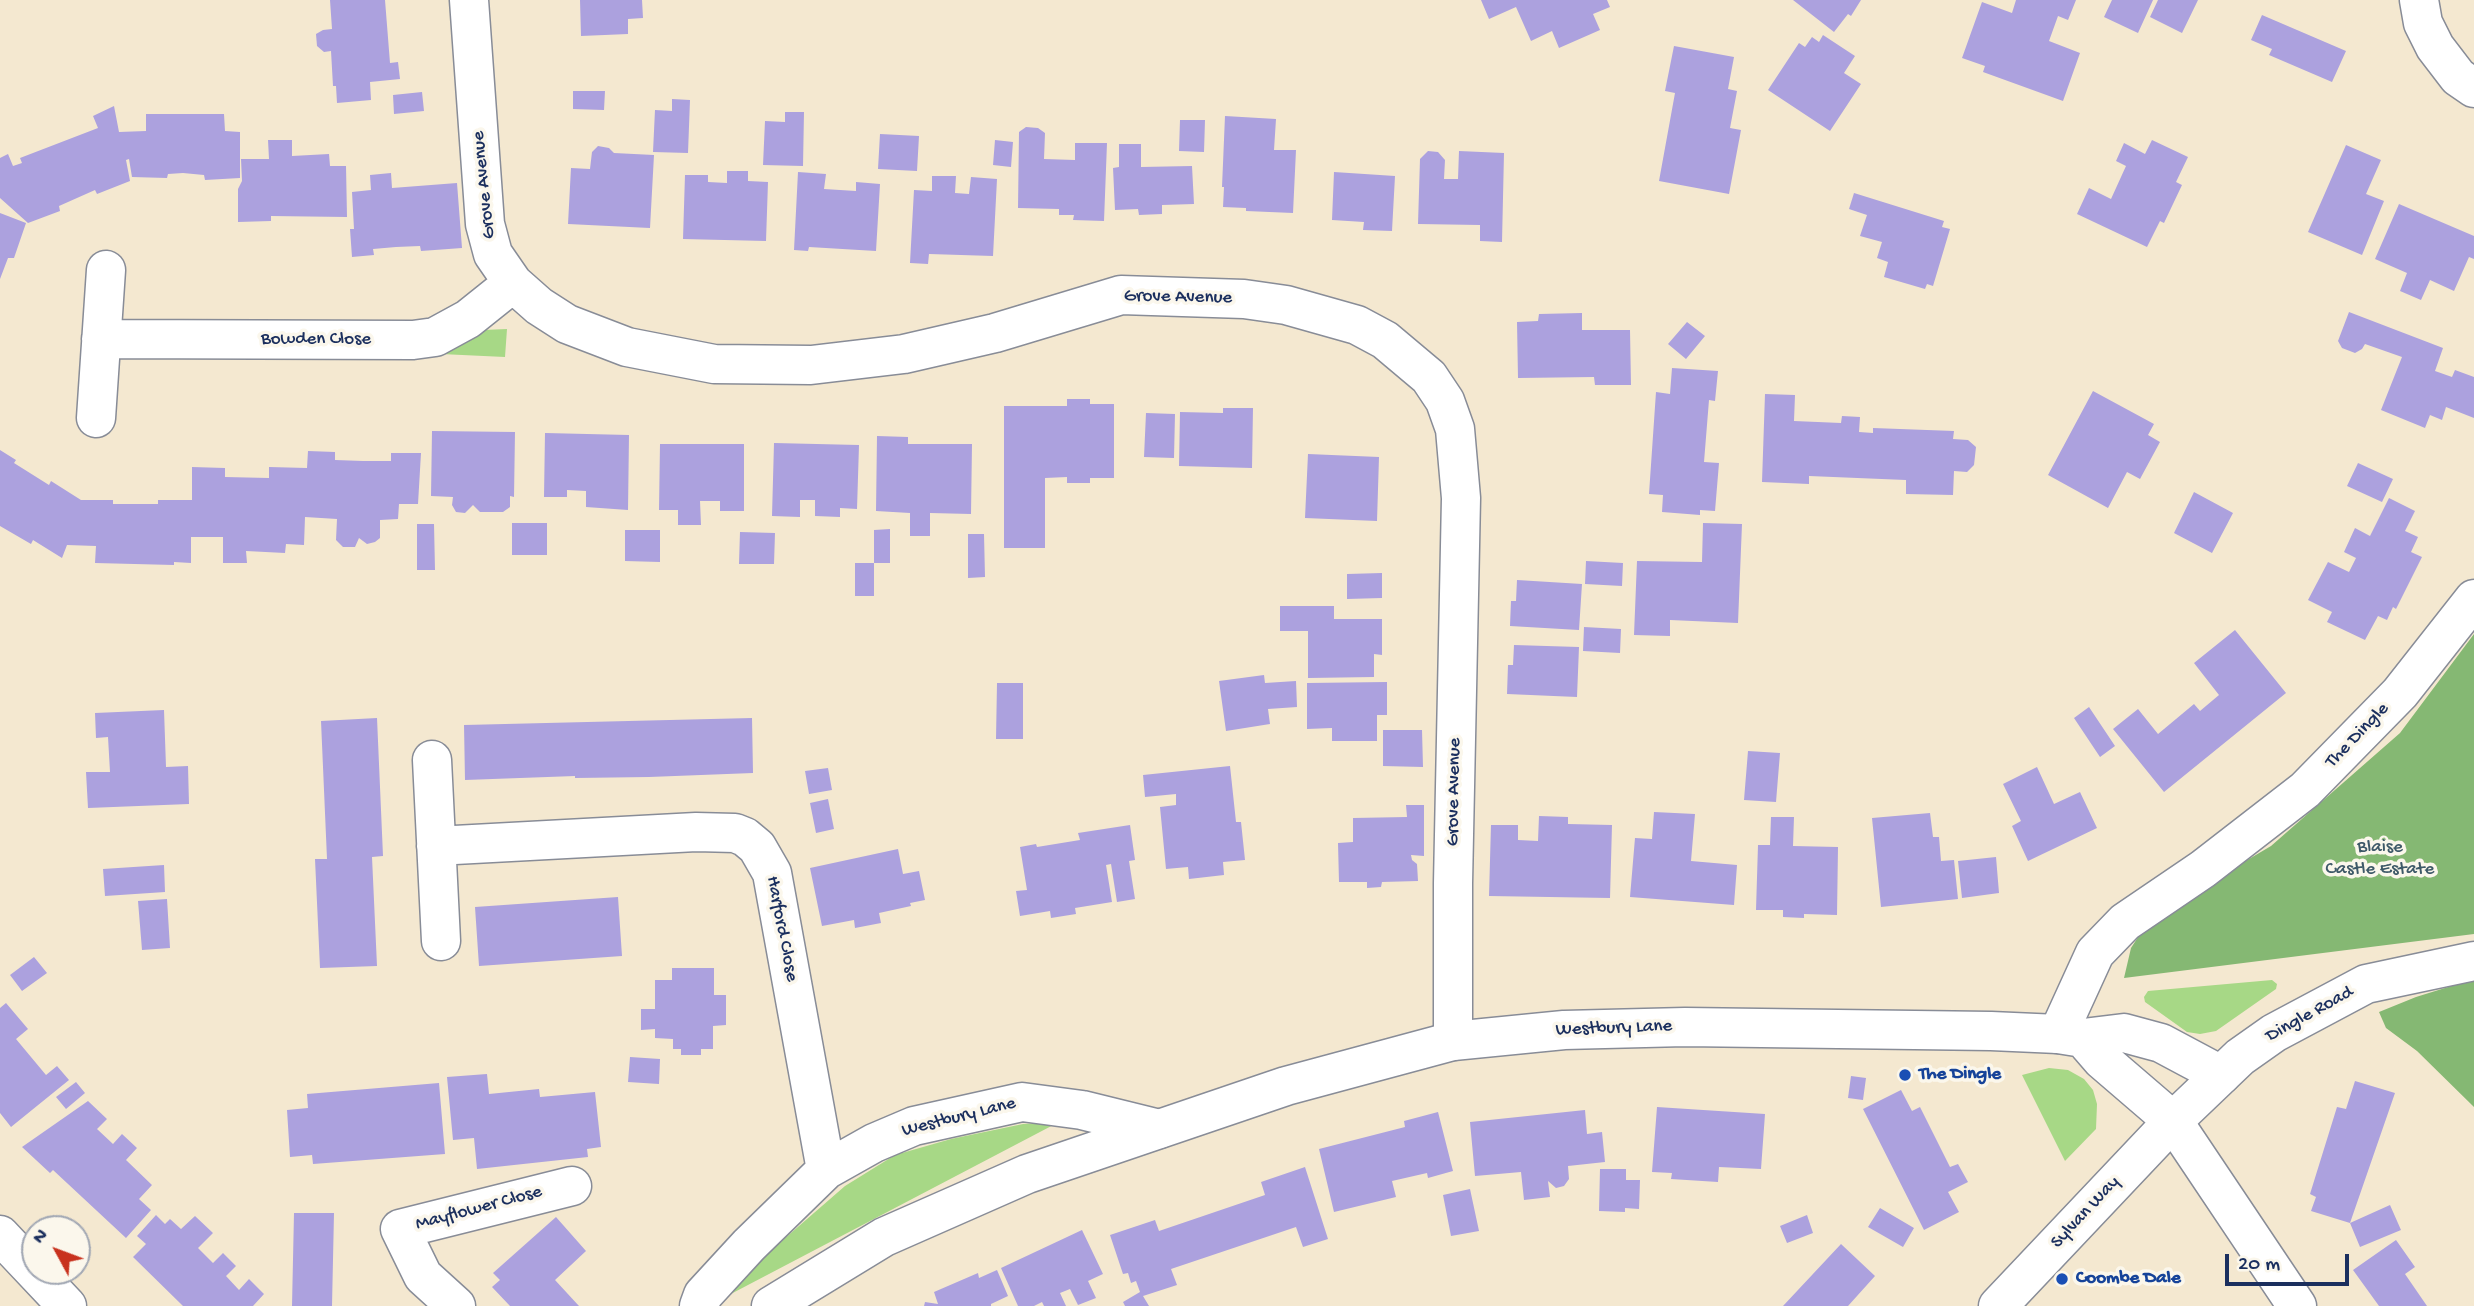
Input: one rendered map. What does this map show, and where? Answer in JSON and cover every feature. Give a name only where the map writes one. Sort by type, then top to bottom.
[{"type":"street","name":"Grove Avenue","points":[[469,0],[485,224],[493,254],[513,283],[539,306],[567,324],[627,347],[714,364],[811,365],[904,354],[995,333],[1121,295],[1244,299],[1286,305],[1357,325],[1385,340],[1429,377],[1445,401],[1455,429],[1461,498],[1453,883],[1453,1041]]},
{"type":"street","points":[[2419,0],[2423,23],[2435,47],[2458,77],[2474,88]]},
{"type":"street","points":[[96,418],[106,270]]},
{"type":"street","name":"Bowden Close","points":[[101,339],[413,341],[435,337],[468,319],[513,283]]},
{"type":"street","name":"The Dingle","points":[[2070,1036],[2095,953],[2125,922],[2203,869],[2305,790],[2400,693],[2474,599]]},
{"type":"street","points":[[432,760],[441,942]]},
{"type":"street","name":"Harford Close","points":[[436,846],[696,832],[735,833],[751,842],[765,858],[772,873],[826,1170]]},
{"type":"street","name":"Dingle Road","points":[[2173,1121],[2240,1058],[2274,1033],[2366,984],[2474,961]]},
{"type":"street","name":"Westbury Lane","points":[[771,1306],[884,1237],[1027,1174],[1286,1086],[1453,1041],[1564,1030],[1685,1027],[1964,1030],[2070,1036],[2124,1033],[2153,1040],[2221,1075]]},
{"type":"street","points":[[2070,1036],[2173,1121],[2297,1306]]},
{"type":"street","name":"Westbury Lane","points":[[698,1306],[703,1295],[749,1245],[826,1170],[874,1143],[914,1126],[1022,1102],[1083,1110],[1159,1129]]},
{"type":"street","name":"Sylvan Way","points":[[1998,1306],[2173,1121]]},
{"type":"street","name":"Mayflower Close","points":[[456,1306],[423,1276],[400,1229],[572,1186]]},
{"type":"street","points":[[0,1235],[67,1306]]},
{"type":"green space","points":[[507,329],[505,357],[441,354],[483,330]]},
{"type":"green space","name":"Blaise Castle Estate","points":[[2474,634],[2474,934],[2124,978],[2131,948],[2151,917],[2271,846],[2400,733]]},
{"type":"green space","points":[[2474,979],[2474,1107],[2417,1051],[2386,1028],[2379,1012]]},
{"type":"green space","points":[[2272,980],[2277,984],[2276,989],[2216,1031],[2200,1034],[2187,1032],[2145,1002],[2144,997],[2148,991]]},
{"type":"green space","points":[[2049,1068],[2068,1070],[2084,1079],[2093,1090],[2097,1104],[2096,1129],[2065,1161],[2022,1075]]},
{"type":"green space","points":[[1059,1122],[727,1296],[738,1279],[845,1186],[895,1155],[951,1139],[1023,1124]]},
{"type":"building","points":[[330,0],[385,0],[390,63],[398,62],[400,79],[370,82],[371,100],[337,103],[331,51],[324,52],[317,46],[316,34],[332,29]]},
{"type":"building","points":[[580,0],[642,0],[643,18],[628,19],[628,34],[581,36]]},
{"type":"building","points":[[1481,0],[1607,0],[1610,7],[1593,14],[1600,30],[1559,48],[1552,31],[1531,41],[1516,7],[1489,19]]},
{"type":"building","points":[[1793,0],[1861,0],[1851,16],[1848,14],[1834,32]]},
{"type":"building","points":[[2016,0],[2076,0],[2068,20],[2058,16],[2049,41],[2080,53],[2063,101],[1983,72],[1985,66],[1962,58],[1982,2],[2012,13]]},
{"type":"building","points":[[2112,0],[2153,0],[2138,33],[2104,17]]},
{"type":"building","points":[[2158,0],[2198,0],[2182,33],[2150,17]]},
{"type":"building","points":[[2262,15],[2346,51],[2332,82],[2269,55],[2272,49],[2251,40]]},
{"type":"building","points":[[1823,35],[1855,56],[1844,73],[1861,84],[1830,131],[1768,90],[1799,43],[1805,47],[1812,37],[1819,42]]},
{"type":"building","points":[[1674,46],[1734,57],[1728,89],[1737,91],[1730,128],[1741,130],[1729,194],[1659,181],[1675,93],[1665,91]]},
{"type":"building","points":[[573,91],[605,91],[604,110],[573,109]]},
{"type":"building","points":[[422,92],[424,111],[394,114],[393,95]]},
{"type":"building","points":[[672,99],[690,100],[688,153],[653,152],[655,110],[672,111]]},
{"type":"building","points":[[114,106],[119,132],[146,131],[146,114],[224,114],[225,131],[240,132],[240,178],[205,180],[204,175],[183,173],[168,174],[167,178],[132,177],[129,159],[126,160],[130,181],[97,194],[95,190],[59,206],[60,211],[28,223],[0,198],[0,158],[8,154],[13,166],[22,163],[20,158],[98,128],[93,116]]},
{"type":"building","points":[[785,112],[804,112],[803,166],[763,165],[765,121],[785,122]]},
{"type":"building","points":[[1225,116],[1276,119],[1274,150],[1296,150],[1293,213],[1223,207]]},
{"type":"building","points":[[1180,120],[1205,120],[1204,152],[1179,151]]},
{"type":"building","points":[[1026,127],[1038,128],[1045,133],[1044,159],[1075,160],[1075,143],[1107,143],[1104,221],[1073,220],[1074,215],[1059,215],[1059,209],[1018,208],[1019,132]]},
{"type":"building","points":[[880,134],[919,136],[917,171],[878,169]]},
{"type":"building","points":[[268,140],[292,140],[292,156],[329,154],[330,166],[346,166],[347,217],[271,216],[271,221],[238,222],[241,159],[269,159]]},
{"type":"building","points":[[995,140],[1013,142],[1011,167],[993,165]]},
{"type":"building","points":[[2152,140],[2188,157],[2176,182],[2182,185],[2164,223],[2160,221],[2147,247],[2077,214],[2089,188],[2111,199],[2126,166],[2116,161],[2124,143],[2145,154]]},
{"type":"building","points":[[1119,144],[1141,144],[1141,167],[1192,166],[1194,204],[1162,205],[1162,214],[1139,215],[1138,209],[1115,210],[1113,168],[1119,167]]},
{"type":"building","points":[[2346,145],[2381,160],[2366,194],[2384,201],[2362,255],[2308,232]]},
{"type":"building","points":[[598,146],[609,148],[614,153],[654,155],[650,228],[568,224],[571,168],[590,169],[592,152]]},
{"type":"building","points":[[1428,151],[1438,152],[1445,160],[1444,179],[1458,179],[1459,151],[1504,153],[1502,242],[1480,241],[1480,225],[1418,224],[1420,159]]},
{"type":"building","points":[[727,171],[748,171],[748,181],[768,182],[766,241],[683,239],[685,175],[708,175],[708,182],[727,183]]},
{"type":"building","points":[[798,172],[826,174],[824,189],[856,191],[856,182],[880,184],[876,251],[809,247],[808,251],[794,250]]},
{"type":"building","points":[[1334,172],[1395,176],[1392,231],[1363,230],[1364,222],[1332,220]]},
{"type":"building","points":[[391,173],[392,188],[457,183],[462,248],[421,251],[420,246],[396,247],[373,249],[374,255],[352,257],[352,192],[371,190],[370,175]]},
{"type":"building","points":[[932,176],[956,176],[955,193],[969,194],[971,177],[997,179],[993,256],[929,254],[928,264],[910,263],[914,190],[932,191]]},
{"type":"building","points":[[1854,193],[1944,221],[1942,227],[1950,229],[1933,286],[1927,284],[1925,289],[1884,277],[1888,262],[1877,258],[1882,242],[1860,236],[1867,215],[1849,209]]},
{"type":"building","points":[[2399,204],[2474,236],[2474,259],[2469,257],[2454,291],[2430,280],[2421,300],[2400,291],[2407,273],[2375,259]]},
{"type":"building","points":[[0,213],[26,223],[14,258],[8,258],[0,279]]},
{"type":"building","points":[[2349,312],[2443,348],[2435,371],[2452,377],[2455,370],[2474,377],[2474,418],[2446,407],[2442,420],[2430,415],[2425,428],[2381,410],[2402,357],[2365,344],[2355,353],[2342,348],[2338,341]]},
{"type":"building","points":[[1582,313],[1582,330],[1630,330],[1631,385],[1595,385],[1594,377],[1518,378],[1517,322],[1538,321],[1539,314]]},
{"type":"building","points":[[1687,322],[1705,336],[1686,359],[1668,344]]},
{"type":"building","points":[[1672,368],[1718,371],[1715,401],[1709,400],[1704,462],[1719,463],[1715,511],[1700,510],[1700,515],[1662,512],[1663,495],[1649,494],[1656,392],[1670,394]]},
{"type":"building","points":[[2093,391],[2154,424],[2148,435],[2160,442],[2140,479],[2127,472],[2108,508],[2048,475]]},
{"type":"building","points":[[1765,394],[1795,395],[1794,421],[1841,423],[1842,416],[1860,417],[1859,432],[1873,433],[1873,428],[1954,431],[1953,439],[1968,440],[1976,447],[1974,465],[1967,472],[1954,471],[1953,495],[1906,494],[1906,480],[1809,476],[1809,484],[1762,482]]},
{"type":"building","points":[[1067,399],[1090,399],[1090,404],[1114,404],[1114,478],[1090,478],[1090,483],[1067,483],[1067,477],[1045,478],[1045,548],[1004,548],[1004,406],[1067,406]]},
{"type":"building","points":[[1223,408],[1253,408],[1252,468],[1179,466],[1180,412],[1223,413]]},
{"type":"building","points":[[1146,413],[1175,414],[1174,458],[1144,457]]},
{"type":"building","points":[[432,431],[515,432],[514,497],[510,496],[510,507],[503,512],[480,512],[473,505],[465,513],[456,512],[452,505],[453,497],[431,496]]},
{"type":"building","points":[[545,433],[629,435],[628,510],[586,507],[586,491],[567,490],[567,497],[544,497]]},
{"type":"building","points":[[877,436],[908,437],[908,444],[972,444],[971,514],[930,513],[930,536],[910,536],[910,513],[876,511]]},
{"type":"building","points":[[774,443],[859,445],[857,509],[840,508],[840,517],[815,516],[815,500],[800,500],[800,517],[772,516]]},
{"type":"building","points":[[660,444],[744,444],[744,511],[720,511],[720,501],[700,501],[701,525],[678,525],[678,510],[659,510]]},
{"type":"building","points":[[0,450],[16,460],[14,463],[49,485],[51,481],[81,500],[113,500],[113,504],[158,504],[158,500],[192,500],[192,467],[225,468],[225,477],[269,478],[269,467],[307,468],[308,451],[335,452],[335,460],[363,461],[391,461],[391,453],[421,453],[418,504],[399,504],[398,519],[380,520],[380,538],[367,544],[359,538],[355,547],[343,547],[336,540],[337,519],[305,517],[304,545],[286,544],[285,553],[246,551],[247,563],[223,563],[223,537],[191,537],[191,563],[95,563],[96,546],[67,545],[62,558],[33,540],[31,544],[0,526]]},
{"type":"building","points":[[1308,454],[1379,457],[1377,521],[1305,518]]},
{"type":"building","points":[[2358,463],[2393,479],[2382,502],[2347,486]]},
{"type":"building","points":[[2194,492],[2233,513],[2212,553],[2174,533]]},
{"type":"building","points":[[2389,498],[2415,511],[2405,531],[2418,537],[2411,552],[2422,557],[2396,609],[2393,607],[2387,620],[2378,616],[2365,640],[2327,622],[2332,612],[2308,600],[2328,562],[2349,572],[2356,558],[2344,552],[2355,528],[2370,536]]},
{"type":"building","points":[[512,523],[547,523],[547,555],[512,555]]},
{"type":"building","points":[[1703,523],[1742,524],[1738,623],[1670,620],[1670,636],[1634,635],[1637,561],[1702,562]]},
{"type":"building","points":[[417,524],[434,524],[435,570],[417,570]]},
{"type":"building","points":[[890,529],[890,563],[874,563],[874,530]]},
{"type":"building","points":[[625,530],[660,530],[660,562],[625,561]]},
{"type":"building","points":[[740,532],[775,533],[774,564],[739,564]]},
{"type":"building","points":[[968,534],[984,534],[985,577],[968,578]]},
{"type":"building","points":[[1586,561],[1623,563],[1622,586],[1585,584]]},
{"type":"building","points":[[855,563],[874,563],[874,596],[855,596]]},
{"type":"building","points":[[1382,573],[1382,598],[1347,599],[1347,574]]},
{"type":"building","points":[[1517,580],[1582,584],[1579,630],[1510,626],[1511,601],[1516,601]]},
{"type":"building","points":[[1280,606],[1334,606],[1334,619],[1382,619],[1382,655],[1374,654],[1374,677],[1308,678],[1308,631],[1280,631]]},
{"type":"building","points":[[1584,627],[1621,629],[1620,653],[1583,651]]},
{"type":"building","points":[[2235,630],[2286,693],[2164,792],[2113,729],[2138,709],[2158,734],[2194,704],[2200,711],[2219,695],[2194,663]]},
{"type":"building","points":[[1514,645],[1579,647],[1577,697],[1507,694],[1508,665],[1513,665]]},
{"type":"building","points":[[1264,675],[1265,683],[1296,681],[1297,707],[1268,709],[1270,724],[1226,731],[1219,681]]},
{"type":"building","points":[[1387,682],[1387,715],[1377,715],[1377,741],[1332,741],[1332,728],[1307,729],[1307,683]]},
{"type":"building","points":[[997,683],[1023,683],[1023,739],[996,739]]},
{"type":"building","points":[[2089,707],[2115,746],[2100,757],[2074,718]]},
{"type":"building","points":[[164,710],[166,767],[188,766],[189,804],[88,808],[86,772],[110,772],[108,737],[96,738],[95,713]]},
{"type":"building","points":[[377,718],[383,856],[372,857],[377,966],[320,968],[315,859],[327,859],[321,721]]},
{"type":"building","points":[[752,718],[753,773],[465,780],[464,725]]},
{"type":"building","points":[[1383,730],[1422,730],[1423,767],[1383,766]]},
{"type":"building","points":[[1748,751],[1780,753],[1776,802],[1744,800]]},
{"type":"building","points":[[1230,766],[1236,822],[1241,822],[1245,860],[1223,862],[1224,875],[1189,879],[1188,867],[1166,869],[1160,807],[1176,805],[1176,794],[1145,797],[1143,775]]},
{"type":"building","points":[[2037,767],[2054,804],[2080,792],[2097,828],[2028,861],[2012,826],[2021,821],[2003,784]]},
{"type":"building","points":[[828,768],[832,790],[809,794],[805,771]]},
{"type":"building","points":[[828,799],[834,829],[816,833],[810,803]]},
{"type":"building","points":[[1406,805],[1424,805],[1424,856],[1411,855],[1417,864],[1418,881],[1382,882],[1381,887],[1367,888],[1367,882],[1339,882],[1338,843],[1353,842],[1353,818],[1407,817]]},
{"type":"building","points":[[1654,812],[1695,814],[1691,861],[1737,865],[1734,905],[1630,897],[1635,838],[1652,839]]},
{"type":"building","points":[[1930,813],[1933,837],[1939,837],[1941,861],[1954,860],[1958,899],[1881,907],[1872,818]]},
{"type":"building","points":[[1539,816],[1568,817],[1568,824],[1612,825],[1610,898],[1489,896],[1491,825],[1518,825],[1518,840],[1538,841]]},
{"type":"building","points":[[1771,817],[1794,817],[1793,846],[1838,847],[1837,915],[1804,914],[1804,918],[1783,917],[1783,910],[1756,910],[1758,845],[1770,845]]},
{"type":"building","points":[[1130,825],[1135,860],[1129,861],[1135,899],[1117,902],[1111,864],[1106,865],[1112,902],[1075,908],[1076,914],[1051,918],[1050,911],[1020,916],[1016,891],[1027,890],[1020,847],[1080,840],[1078,833]]},
{"type":"building","points":[[898,849],[903,874],[919,871],[925,900],[879,913],[881,923],[855,928],[854,920],[822,926],[810,868]]},
{"type":"building","points":[[1996,857],[1999,893],[1962,898],[1958,861]]},
{"type":"building","points":[[164,865],[165,892],[105,896],[103,869]]},
{"type":"building","points":[[618,897],[622,956],[479,966],[475,907]]},
{"type":"building","points":[[167,899],[170,948],[142,950],[138,901]]},
{"type":"building","points":[[34,957],[47,973],[22,991],[10,975]]},
{"type":"building","points":[[672,968],[714,968],[714,995],[726,995],[726,1025],[713,1026],[713,1049],[701,1049],[701,1055],[681,1055],[681,1049],[673,1049],[673,1039],[655,1038],[655,1029],[641,1030],[641,1009],[655,1009],[655,980],[672,980]]},
{"type":"building","points":[[6,1003],[28,1029],[16,1039],[46,1075],[57,1066],[69,1080],[11,1127],[0,1113],[0,1008]]},
{"type":"building","points":[[630,1057],[660,1059],[659,1084],[628,1082]]},
{"type":"building","points":[[487,1074],[489,1094],[539,1089],[540,1097],[595,1092],[601,1147],[587,1149],[588,1157],[477,1169],[474,1138],[453,1140],[447,1077]]},
{"type":"building","points":[[1851,1076],[1866,1078],[1863,1100],[1848,1098]]},
{"type":"building","points":[[2355,1081],[2395,1093],[2350,1223],[2311,1211],[2316,1197],[2310,1194],[2337,1107],[2346,1109]]},
{"type":"building","points":[[76,1082],[85,1093],[66,1109],[56,1097]]},
{"type":"building","points":[[439,1083],[445,1154],[313,1164],[312,1155],[290,1157],[287,1110],[308,1108],[307,1094]]},
{"type":"building","points":[[1901,1090],[1912,1111],[1920,1107],[1950,1167],[1958,1164],[1968,1182],[1948,1192],[1959,1212],[1924,1230],[1863,1109]]},
{"type":"building","points":[[88,1101],[107,1119],[97,1129],[113,1144],[122,1134],[137,1148],[126,1160],[152,1185],[139,1199],[151,1210],[126,1238],[53,1170],[50,1173],[22,1147]]},
{"type":"building","points":[[1657,1107],[1765,1114],[1761,1169],[1719,1167],[1718,1182],[1671,1179],[1672,1173],[1652,1172]]},
{"type":"building","points":[[1585,1110],[1587,1134],[1602,1132],[1605,1162],[1568,1166],[1569,1179],[1564,1186],[1556,1188],[1548,1181],[1550,1197],[1524,1200],[1521,1172],[1475,1176],[1470,1122]]},
{"type":"building","points":[[1438,1112],[1453,1171],[1428,1178],[1427,1173],[1392,1181],[1396,1197],[1334,1212],[1319,1149],[1405,1127],[1404,1121]]},
{"type":"building","points":[[1305,1167],[1328,1239],[1303,1247],[1296,1227],[1171,1269],[1177,1285],[1143,1296],[1149,1306],[1125,1306],[1123,1302],[1140,1292],[1136,1281],[1131,1283],[1128,1273],[1123,1274],[1110,1235],[1155,1220],[1159,1231],[1265,1195],[1261,1182]]},
{"type":"building","points":[[1600,1169],[1626,1169],[1626,1180],[1640,1180],[1639,1209],[1625,1208],[1625,1212],[1599,1211]]},
{"type":"building","points":[[1470,1189],[1479,1231],[1451,1236],[1443,1195]]},
{"type":"building","points":[[2390,1205],[2401,1230],[2360,1247],[2350,1223]]},
{"type":"building","points":[[1880,1208],[1914,1228],[1903,1247],[1868,1227]]},
{"type":"building","points":[[294,1213],[334,1213],[332,1306],[292,1306]]},
{"type":"building","points":[[156,1215],[165,1224],[170,1219],[181,1229],[195,1216],[213,1233],[198,1248],[213,1263],[223,1253],[236,1266],[226,1276],[239,1290],[249,1279],[264,1294],[253,1306],[183,1306],[133,1257],[146,1244],[137,1236]]},
{"type":"building","points":[[1807,1215],[1813,1233],[1787,1243],[1780,1226]]},
{"type":"building","points":[[556,1217],[586,1251],[555,1280],[579,1306],[510,1306],[492,1287],[500,1280],[493,1273]]},
{"type":"building","points":[[1082,1230],[1103,1274],[1088,1281],[1096,1298],[1078,1305],[1070,1289],[1060,1293],[1066,1306],[1044,1306],[1042,1302],[1034,1306],[1018,1306],[1001,1268]]},
{"type":"building","points":[[2396,1240],[2415,1267],[2405,1274],[2427,1306],[2379,1306],[2353,1270]]},
{"type":"building","points":[[1841,1244],[1875,1276],[1848,1306],[1783,1306]]},
{"type":"building","points":[[997,1270],[1008,1296],[991,1306],[924,1306],[925,1302],[938,1304],[934,1292],[978,1273],[979,1278]]},
{"type":"place","name":"The Dingle","points":[[1905,1075]]},
{"type":"place","name":"Coombe Dale","points":[[2062,1279]]}]
